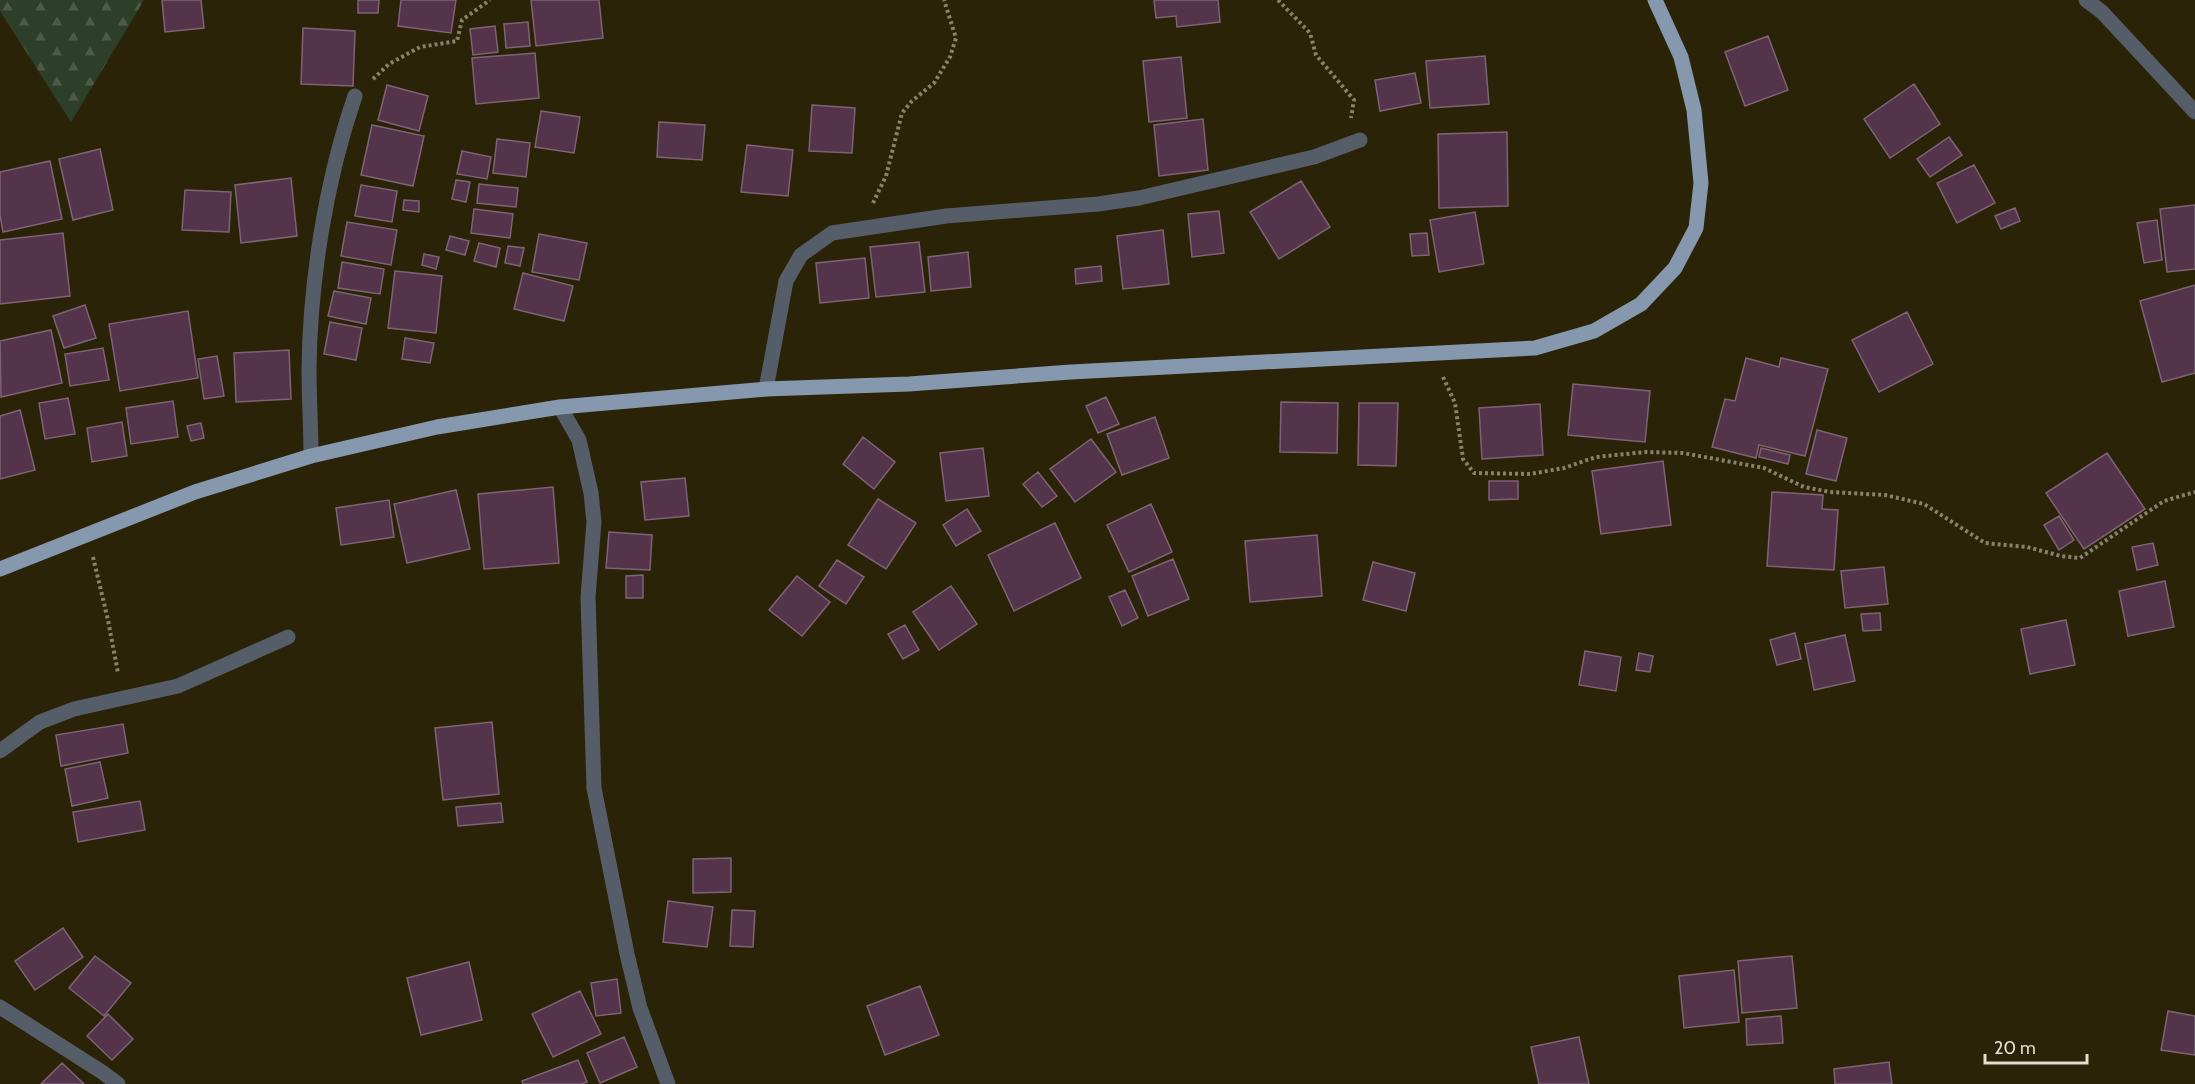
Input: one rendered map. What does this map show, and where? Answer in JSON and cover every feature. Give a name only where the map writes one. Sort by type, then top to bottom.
[{"type":"main road","points":[[0,569],[195,492],[311,456],[437,427],[560,407],[766,389],[909,384],[1071,372],[1535,348],[1594,332],[1641,304],[1675,268],[1696,228],[1701,183],[1694,110],[1681,57],[1655,0]]},
{"type":"street","points":[[2086,0],[2102,12],[2195,112]]},
{"type":"street","points":[[311,456],[309,369],[316,268],[332,181],[346,120],[355,96]]},
{"type":"street","points":[[766,389],[786,281],[801,255],[832,233],[946,216],[1098,204],[1139,198],[1314,156],[1360,140]]},
{"type":"street","points":[[560,407],[579,440],[591,493],[594,522],[588,597],[594,788],[640,1008],[668,1084]]},
{"type":"street","points":[[0,751],[40,722],[74,709],[178,686],[288,638]]},
{"type":"street","points":[[0,1007],[118,1084]]},
{"type":"path","points":[[355,96],[389,64],[420,47],[457,41],[462,20],[490,0]]},
{"type":"path","points":[[871,207],[886,176],[902,113],[912,101],[934,83],[950,57],[956,38],[944,0]]},
{"type":"path","points":[[1278,0],[1310,33],[1316,55],[1354,100],[1350,115],[1360,140]]},
{"type":"path","points":[[1434,354],[1455,403],[1463,459],[1474,473],[1530,474],[1564,468],[1596,457],[1646,452],[1683,453],[1764,468],[1804,487],[1830,492],[1885,495],[1924,504],[1985,543],[2027,546],[2061,556],[2080,558],[2164,501],[2195,492]]},
{"type":"path","points":[[87,533],[108,620],[122,699]]},
{"type":"green space","points":[[0,0],[144,0],[71,122],[0,11]]},
{"type":"building","points":[[162,0],[201,0],[204,28],[165,32]]},
{"type":"building","points":[[358,0],[379,0],[378,13],[358,13]]},
{"type":"building","points":[[401,0],[456,0],[451,33],[398,26]]},
{"type":"building","points":[[531,0],[599,0],[603,38],[536,46]]},
{"type":"building","points":[[1154,0],[1218,0],[1220,22],[1177,27],[1176,16],[1156,18]]},
{"type":"building","points":[[528,22],[530,46],[506,48],[504,24]]},
{"type":"building","points":[[495,26],[498,52],[473,55],[470,29]]},
{"type":"building","points":[[303,28],[355,31],[353,86],[301,84]]},
{"type":"building","points":[[1768,36],[1788,90],[1745,106],[1725,52]]},
{"type":"building","points":[[535,53],[539,98],[476,104],[472,58]]},
{"type":"building","points":[[1485,56],[1489,104],[1430,108],[1426,61]]},
{"type":"building","points":[[1181,57],[1187,118],[1149,122],[1143,61]]},
{"type":"building","points":[[1415,73],[1421,103],[1380,111],[1375,80]]},
{"type":"building","points":[[1914,84],[1940,124],[1890,158],[1864,119]]},
{"type":"building","points":[[387,85],[428,96],[419,131],[378,120]]},
{"type":"building","points":[[812,105],[855,108],[852,153],[809,151]]},
{"type":"building","points":[[541,111],[580,117],[574,153],[535,147]]},
{"type":"building","points":[[1203,119],[1208,170],[1159,176],[1154,125]]},
{"type":"building","points":[[659,122],[705,125],[702,160],[657,157]]},
{"type":"building","points":[[372,125],[424,136],[413,186],[361,175]]},
{"type":"building","points":[[1507,132],[1508,206],[1439,208],[1438,134]]},
{"type":"building","points":[[1949,137],[1962,155],[1930,177],[1917,159]]},
{"type":"building","points":[[497,139],[530,143],[526,177],[493,173]]},
{"type":"building","points":[[747,145],[793,150],[788,196],[741,192]]},
{"type":"building","points":[[100,149],[113,210],[73,220],[59,159]]},
{"type":"building","points":[[462,151],[491,157],[487,179],[457,174]]},
{"type":"building","points":[[50,161],[62,219],[3,232],[0,215],[0,172]]},
{"type":"building","points":[[1974,165],[1995,203],[1957,223],[1937,183]]},
{"type":"building","points":[[291,178],[297,236],[241,243],[235,185]]},
{"type":"building","points":[[456,180],[470,182],[466,202],[452,199]]},
{"type":"building","points":[[1301,181],[1330,227],[1279,259],[1250,212]]},
{"type":"building","points":[[479,184],[518,188],[516,207],[477,203]]},
{"type":"building","points":[[361,185],[397,191],[392,222],[355,216]]},
{"type":"building","points":[[185,190],[231,192],[229,232],[182,230]]},
{"type":"building","points":[[404,200],[419,201],[419,212],[403,210]]},
{"type":"building","points":[[2195,205],[2195,269],[2167,272],[2160,209]]},
{"type":"building","points":[[2015,208],[2020,221],[2001,229],[1995,216]]},
{"type":"building","points":[[474,209],[513,214],[510,238],[471,233]]},
{"type":"building","points":[[1219,211],[1224,253],[1192,257],[1188,214]]},
{"type":"building","points":[[1475,212],[1484,264],[1439,272],[1430,220]]},
{"type":"building","points":[[2157,220],[2162,260],[2144,263],[2137,223]]},
{"type":"building","points":[[347,222],[397,230],[391,265],[341,256]]},
{"type":"building","points":[[1163,230],[1169,284],[1123,289],[1117,236]]},
{"type":"building","points":[[63,233],[70,296],[0,304],[0,240]]},
{"type":"building","points":[[1427,233],[1429,255],[1412,256],[1410,234]]},
{"type":"building","points":[[539,234],[587,243],[579,280],[532,272]]},
{"type":"building","points":[[450,236],[469,241],[465,255],[446,250]]},
{"type":"building","points":[[919,242],[925,292],[876,297],[870,247]]},
{"type":"building","points":[[479,243],[500,248],[496,267],[474,261]]},
{"type":"building","points":[[508,246],[524,248],[520,266],[505,263]]},
{"type":"building","points":[[968,252],[971,287],[931,291],[928,257]]},
{"type":"building","points":[[424,254],[439,257],[436,269],[422,265]]},
{"type":"building","points":[[865,258],[869,298],[820,303],[816,263]]},
{"type":"building","points":[[342,262],[384,269],[380,294],[338,288]]},
{"type":"building","points":[[1101,266],[1102,281],[1076,284],[1075,269]]},
{"type":"building","points":[[395,271],[442,276],[436,333],[388,328]]},
{"type":"building","points":[[523,273],[573,286],[564,321],[514,309]]},
{"type":"building","points":[[2195,285],[2195,373],[2162,382],[2140,301]]},
{"type":"building","points":[[334,291],[371,298],[366,324],[328,316]]},
{"type":"building","points":[[85,305],[96,338],[64,348],[53,316]]},
{"type":"building","points":[[188,311],[198,378],[120,391],[109,324]]},
{"type":"building","points":[[1907,312],[1933,364],[1879,392],[1852,340]]},
{"type":"building","points":[[330,322],[362,328],[356,360],[324,354]]},
{"type":"building","points":[[51,330],[62,383],[1,397],[0,341]]},
{"type":"building","points":[[405,338],[434,343],[430,363],[402,359]]},
{"type":"building","points":[[103,348],[109,380],[70,386],[65,354]]},
{"type":"building","points":[[289,350],[291,399],[236,402],[234,353]]},
{"type":"building","points":[[217,356],[224,396],[204,399],[198,359]]},
{"type":"building","points":[[1746,358],[1779,367],[1781,358],[1828,369],[1805,456],[1759,445],[1756,458],[1712,447],[1725,399],[1735,401]]},
{"type":"building","points":[[1573,384],[1650,391],[1645,442],[1568,435]]},
{"type":"building","points":[[1106,397],[1119,424],[1098,433],[1086,406]]},
{"type":"building","points":[[68,398],[75,434],[45,439],[39,403]]},
{"type":"building","points":[[173,401],[178,437],[131,444],[126,408]]},
{"type":"building","points":[[1281,402],[1338,403],[1337,453],[1280,452]]},
{"type":"building","points":[[1359,403],[1398,403],[1396,466],[1358,465]]},
{"type":"building","points":[[1540,404],[1543,455],[1482,459],[1479,408]]},
{"type":"building","points":[[20,410],[35,470],[0,479],[0,416]]},
{"type":"building","points":[[1155,417],[1169,458],[1122,475],[1107,434]]},
{"type":"building","points":[[122,422],[127,456],[92,462],[87,428]]},
{"type":"building","points":[[201,423],[204,438],[191,441],[187,426]]},
{"type":"building","points":[[1817,430],[1847,438],[1836,481],[1806,474]]},
{"type":"building","points":[[863,437],[895,462],[874,489],[843,464]]},
{"type":"building","points":[[1091,439],[1116,472],[1075,502],[1050,469]]},
{"type":"building","points":[[983,448],[989,496],[946,501],[940,453]]},
{"type":"building","points":[[1761,448],[1790,455],[1788,464],[1759,457]]},
{"type":"building","points":[[2107,453],[2145,509],[2084,549],[2046,493]]},
{"type":"building","points":[[1663,461],[1671,525],[1601,534],[1592,471]]},
{"type":"building","points":[[1038,472],[1057,496],[1042,507],[1023,484]]},
{"type":"building","points":[[685,478],[689,516],[645,520],[641,482]]},
{"type":"building","points":[[1489,481],[1518,481],[1518,499],[1489,500]]},
{"type":"building","points":[[553,487],[559,563],[484,569],[478,494]]},
{"type":"building","points":[[456,490],[470,549],[407,563],[394,504]]},
{"type":"building","points":[[1772,492],[1823,495],[1822,509],[1838,510],[1834,570],[1767,566]]},
{"type":"building","points":[[878,499],[916,523],[886,569],[848,545]]},
{"type":"building","points":[[389,500],[394,537],[341,545],[336,508]]},
{"type":"building","points":[[1151,504],[1172,552],[1129,572],[1107,525]]},
{"type":"building","points":[[967,509],[981,531],[956,546],[943,525]]},
{"type":"building","points":[[2059,516],[2074,540],[2059,550],[2044,525]]},
{"type":"building","points":[[1055,523],[1081,578],[1014,611],[988,555]]},
{"type":"building","points":[[609,532],[652,535],[650,570],[606,568]]},
{"type":"building","points":[[1317,535],[1322,596],[1250,602],[1245,541]]},
{"type":"building","points":[[2153,543],[2158,565],[2137,570],[2132,547]]},
{"type":"building","points":[[1173,559],[1189,599],[1148,616],[1132,576]]},
{"type":"building","points":[[837,560],[864,577],[846,604],[819,586]]},
{"type":"building","points":[[1373,562],[1415,573],[1406,611],[1363,600]]},
{"type":"building","points":[[1884,567],[1888,604],[1845,608],[1841,571]]},
{"type":"building","points":[[643,575],[643,598],[626,598],[626,576]]},
{"type":"building","points":[[797,576],[830,602],[802,636],[769,610]]},
{"type":"building","points":[[2165,581],[2174,627],[2128,636],[2119,591]]},
{"type":"building","points":[[951,586],[977,624],[939,650],[913,612]]},
{"type":"building","points":[[1125,590],[1138,618],[1122,626],[1109,597]]},
{"type":"building","points":[[1880,613],[1881,630],[1863,631],[1861,614]]},
{"type":"building","points":[[2066,620],[2075,665],[2030,674],[2021,629]]},
{"type":"building","points":[[905,625],[919,650],[903,659],[888,634]]},
{"type":"building","points":[[1795,633],[1801,659],[1777,665],[1770,640]]},
{"type":"building","points":[[1845,635],[1855,681],[1814,690],[1805,644]]},
{"type":"building","points":[[1585,651],[1621,657],[1616,691],[1579,685]]},
{"type":"building","points":[[1639,653],[1653,656],[1650,672],[1636,670]]},
{"type":"building","points":[[492,722],[499,794],[443,800],[435,728]]},
{"type":"building","points":[[123,724],[128,753],[61,766],[56,735]]},
{"type":"building","points":[[100,762],[108,798],[72,806],[65,769]]},
{"type":"building","points":[[140,801],[145,830],[78,842],[73,812]]},
{"type":"building","points":[[501,803],[503,822],[458,826],[456,807]]},
{"type":"building","points":[[731,858],[731,892],[693,893],[693,859]]},
{"type":"building","points":[[668,901],[713,907],[707,947],[663,942]]},
{"type":"building","points":[[732,910],[755,911],[753,947],[730,946]]},
{"type":"building","points":[[63,928],[83,957],[35,990],[15,961]]},
{"type":"building","points":[[95,956],[131,983],[104,1016],[69,988]]},
{"type":"building","points":[[1792,956],[1797,1008],[1742,1013],[1738,961]]},
{"type":"building","points":[[469,962],[482,1020],[421,1035],[407,978]]},
{"type":"building","points":[[1734,970],[1739,1022],[1684,1028],[1679,976]]},
{"type":"building","points":[[617,979],[621,1013],[596,1016],[591,983]]},
{"type":"building","points":[[920,986],[939,1035],[885,1055],[867,1006]]},
{"type":"building","points":[[580,991],[601,1034],[553,1057],[532,1014]]},
{"type":"building","points":[[2168,1011],[2195,1016],[2195,1055],[2161,1050]]},
{"type":"building","points":[[108,1014],[133,1039],[112,1060],[87,1036]]},
{"type":"building","points":[[1781,1016],[1783,1043],[1747,1045],[1746,1019]]},
{"type":"building","points":[[624,1037],[637,1067],[600,1083],[587,1053]]},
{"type":"building","points":[[1579,1037],[1589,1084],[1539,1084],[1531,1047]]},
{"type":"building","points":[[578,1060],[587,1082],[581,1084],[523,1084],[522,1081]]},
{"type":"building","points":[[1889,1062],[1892,1084],[1835,1084],[1834,1069]]},
{"type":"building","points":[[62,1063],[84,1084],[41,1084]]}]
